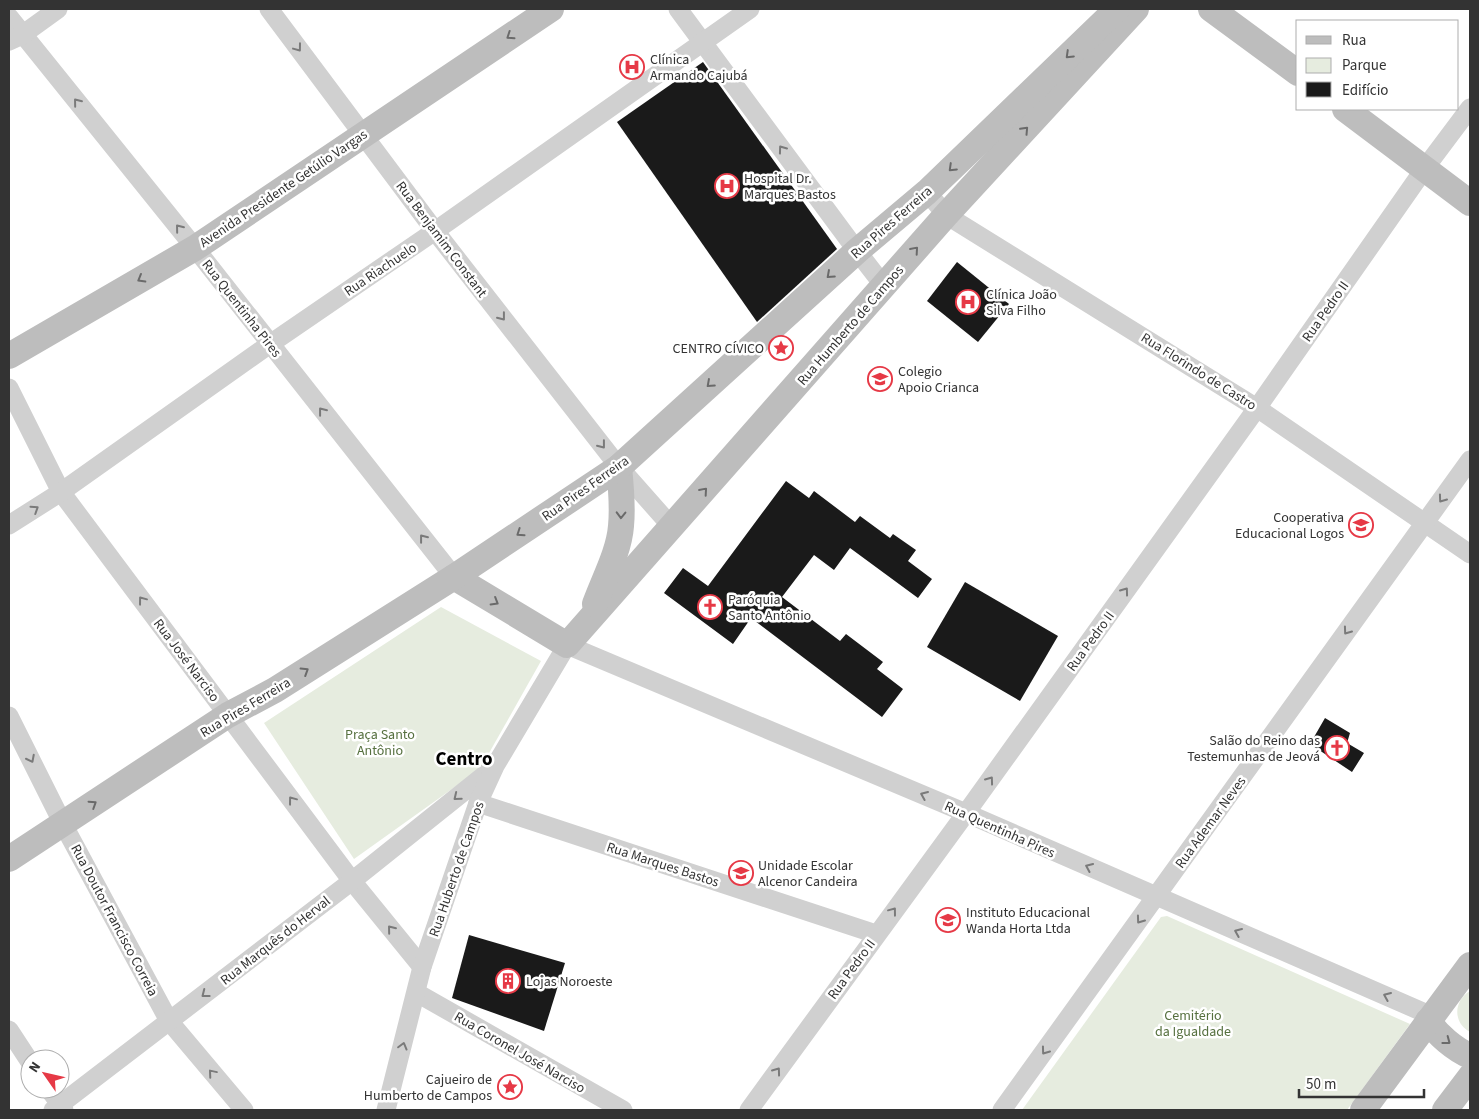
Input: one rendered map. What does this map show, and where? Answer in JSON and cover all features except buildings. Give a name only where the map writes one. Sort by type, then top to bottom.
[{"type":"main road","name":"Avenida Presidente Getúlio Vargas","points":[[9,356],[195,248],[362,134],[551,9]]},
{"type":"main road","name":"Rua Pires Ferreira","points":[[9,860],[228,715],[275,690],[454,577],[619,467],[857,251],[927,192],[1117,9]]},
{"type":"main road","name":"Rua Humberto de Campos","points":[[567,645],[946,215],[1136,9]]},
{"type":"main road","points":[[1211,9],[1296,72]]},
{"type":"main road","points":[[1347,110],[1470,202]]},
{"type":"main road","points":[[590,619],[617,546],[621,526],[622,491],[619,467]]},
{"type":"main road","points":[[454,577],[567,645]]},
{"type":"main road","points":[[1363,1110],[1470,965]]},
{"type":"main road","points":[[1430,1018],[1436,1032],[1470,1056]]},
{"type":"main road","points":[[1445,1110],[1470,1077]]},
{"type":"street","points":[[15,38],[58,9]]},
{"type":"street","name":"Rua Benjamim Constant","points":[[269,9],[435,231],[619,467],[672,527]]},
{"type":"street","points":[[678,9],[884,286]]},
{"type":"street","name":"Rua Riachuelo","points":[[9,525],[61,492],[750,9]]},
{"type":"street","name":"Rua Quentinha Pires","points":[[9,17],[15,38],[195,248],[454,577]]},
{"type":"street","name":"Rua Pedro II","points":[[749,1110],[966,813],[1257,408],[1425,168],[1470,108]]},
{"type":"street","name":"Rua Florindo de Castro","points":[[927,192],[946,215],[1257,408],[1470,554]]},
{"type":"street","name":"Rua José Narciso","points":[[9,388],[61,492],[352,881],[422,967]]},
{"type":"street","name":"Rua Ademar Neves","points":[[1002,1110],[1470,460]]},
{"type":"street","name":"Rua Quentinha Pires","points":[[567,645],[966,813],[1430,1018]]},
{"type":"street","name":"Rua Huberto de Campos","points":[[386,1110],[422,967],[478,803],[495,766],[567,645]]},
{"type":"street","name":"Rua Doutor Francisco Correia","points":[[9,716],[63,824],[170,1021],[244,1110]]},
{"type":"street","name":"Rua Marquês do Herval","points":[[59,1108],[352,881],[495,766]]},
{"type":"street","name":"Rua Marques Bastos","points":[[478,803],[876,934]]},
{"type":"street","name":"Rua Coronel José Narciso","points":[[417,993],[623,1110]]},
{"type":"street","points":[[9,1030],[21,1049]]},
{"type":"green space","name":"Praça Santo Antônio","points":[[441,607],[541,661],[480,769],[354,859],[264,723]]},
{"type":"green space","name":"Cemitério da Igualdade","points":[[1167,916],[1410,1024],[1347,1110],[1022,1110],[1161,917]]},
{"type":"green space","points":[[1470,991],[1470,1032],[1460,1023],[1457,1012],[1460,1000]]},
{"type":"place","name":"Clínica Armando Cajubá","points":[[632,67]]},
{"type":"place","name":"Hospital Dr. Marques Bastos","points":[[727,186]]},
{"type":"place","name":"Clínica João Silva Filho","points":[[968,302]]},
{"type":"place","name":"CENTRO CÍVICO","points":[[781,348]]},
{"type":"place","name":"Colegio Apoio Crianca","points":[[880,379]]},
{"type":"place","name":"Cooperativa Educacional Logos","points":[[1361,525]]},
{"type":"place","name":"Paróquia Santo Antônio","points":[[710,607]]},
{"type":"place","name":"Salão do Reino das Testemunhas de Jeová","points":[[1337,748]]},
{"type":"place","name":"Unidade Escolar Alcenor Candeira","points":[[741,873]]},
{"type":"place","name":"Instituto Educacional Wanda Horta Ltda","points":[[948,920]]},
{"type":"place","name":"Lojas Noroeste","points":[[508,981]]},
{"type":"place","name":"Cajueiro de Humberto de Campos","points":[[510,1087]]},
{"type":"district","name":"Centro","points":[[464,758]]}]
